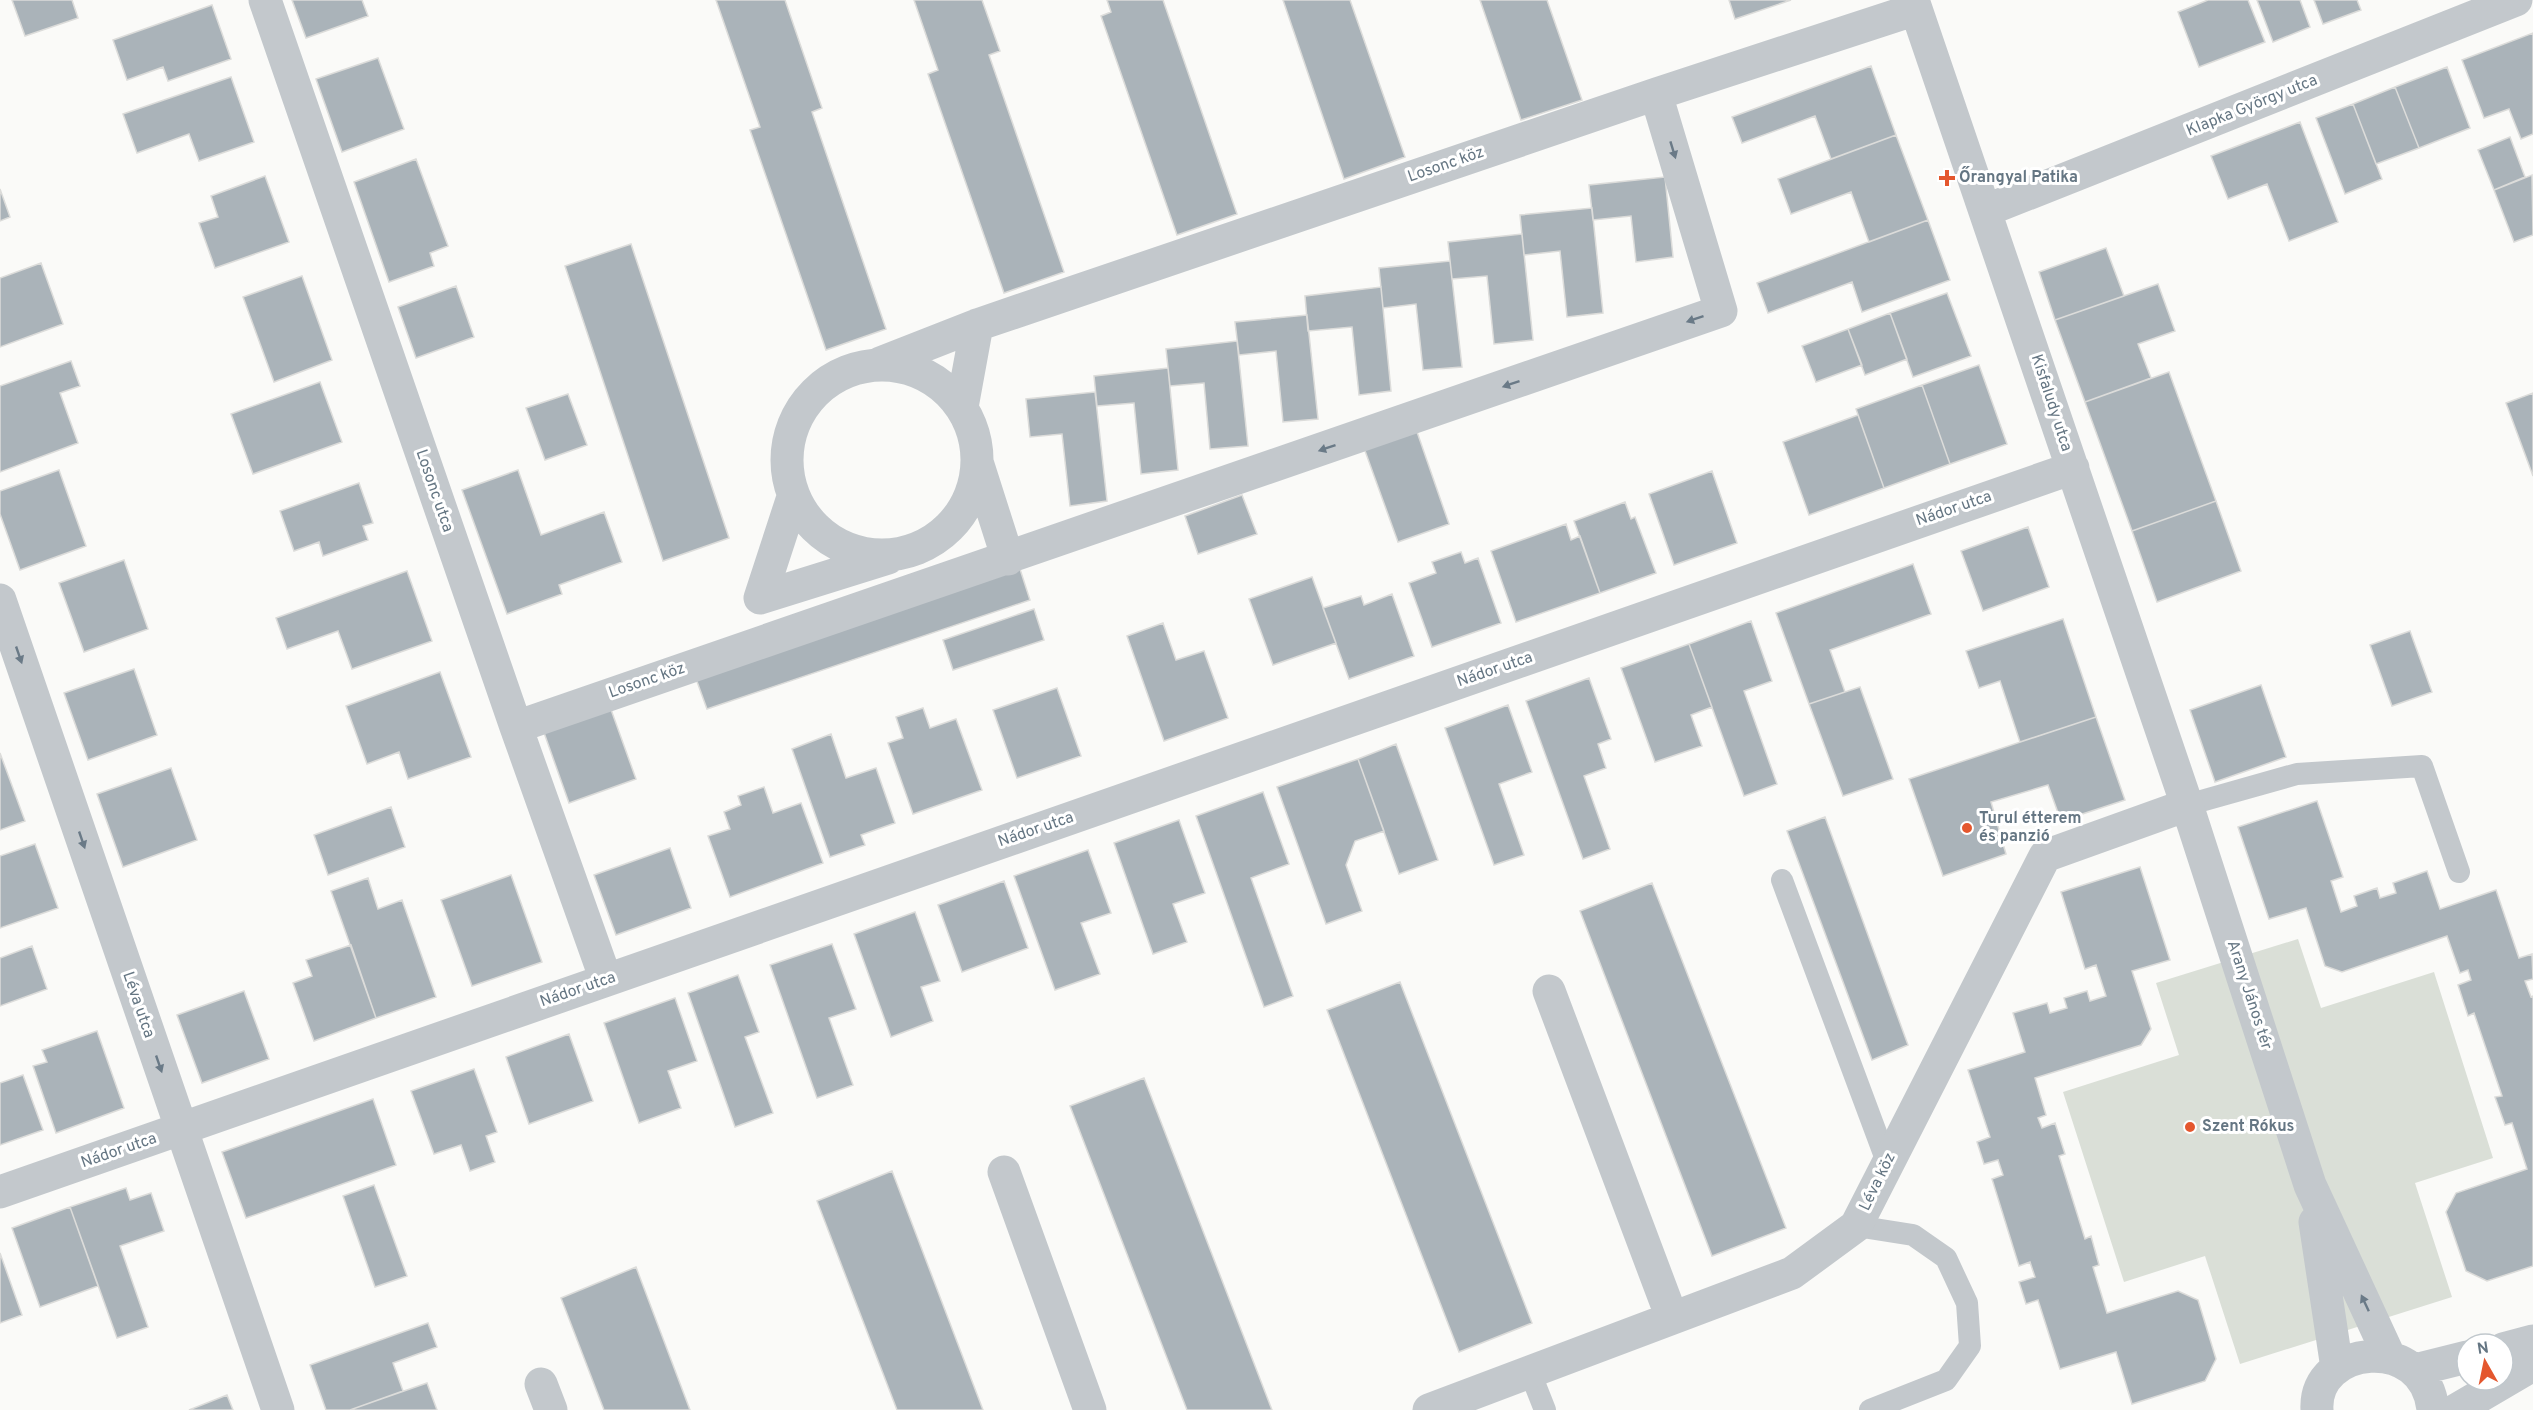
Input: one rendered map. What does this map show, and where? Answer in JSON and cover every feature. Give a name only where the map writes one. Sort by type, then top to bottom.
[{"type":"street","name":"Losonc utca","points":[[265,0],[516,727],[606,980]]},
{"type":"street","name":"Klapka György utca","points":[[1987,210],[2516,0]]},
{"type":"street","name":"Losonc köz","points":[[880,363],[977,325],[1915,4]]},
{"type":"street","name":"Kisfaludy utca","points":[[1915,4],[1987,210],[2187,805]]},
{"type":"street","name":"Losonc köz","points":[[516,727],[1008,559],[1721,310],[1656,94]]},
{"type":"street","points":[[962,407],[977,325]]},
{"type":"street","points":[[899,554],[866,554],[836,544],[811,524],[794,497],[787,466],[790,434],[804,405],[826,382],[855,368],[880,363],[916,370],[942,385],[962,407],[975,435],[978,465],[1008,559]]},
{"type":"street","points":[[929,544],[954,523],[971,496],[978,465]]},
{"type":"street","name":"Nádor utca","points":[[0,1192],[2073,468]]},
{"type":"street","points":[[743,648],[794,497]]},
{"type":"street","points":[[760,598],[899,554],[996,520]]},
{"type":"street","name":"Léva utca","points":[[0,600],[278,1410]]},
{"type":"street","name":"Léva köz","points":[[1429,1410],[1792,1273],[1856,1226],[2045,856],[2187,805]]},
{"type":"street","name":"Arany János tér","points":[[2187,805],[2310,1185],[2402,1363],[2432,1394],[2433,1410]]},
{"type":"street","points":[[1549,991],[1672,1318]]},
{"type":"street","points":[[1004,1172],[1090,1410]]},
{"type":"street","name":"Arany János tér","points":[[2310,1185],[2337,1368]]},
{"type":"street","points":[[2515,1346],[2533,1341]]},
{"type":"street","points":[[2313,1407],[2325,1381],[2337,1368],[2352,1360],[2368,1356],[2402,1363],[2455,1358]]},
{"type":"street","points":[[2456,1410],[2533,1365]]},
{"type":"lane","points":[[2187,805],[2297,774],[2422,766],[2459,872]]},
{"type":"lane","points":[[1782,880],[1887,1162]]},
{"type":"lane","points":[[1856,1226],[1912,1235],[1947,1258],[1967,1303],[1970,1346],[1946,1380],[1870,1410]]},
{"type":"lane","points":[[1530,1372],[1545,1410]]},
{"type":"shaded area","points":[[2298,939],[2321,1008],[2434,972],[2493,1158],[2415,1183],[2452,1297],[2240,1364],[2205,1256],[2124,1282],[2063,1092],[2179,1055],[2156,983]]},
{"type":"building","points":[[12,0],[72,0],[78,18],[25,36]]},
{"type":"building","points":[[292,0],[362,0],[368,16],[306,38]]},
{"type":"building","points":[[716,0],[785,0],[822,108],[812,112],[886,329],[826,350],[750,130],[760,127]]},
{"type":"building","points":[[914,0],[982,0],[1000,51],[989,55],[1064,272],[1004,293],[928,74],[938,70]]},
{"type":"building","points":[[1107,0],[1163,0],[1237,214],[1177,235],[1101,16],[1111,12]]},
{"type":"building","points":[[1283,0],[1350,0],[1405,157],[1344,179]]},
{"type":"building","points":[[1480,0],[1547,0],[1582,100],[1521,120]]},
{"type":"building","points":[[1729,0],[1791,0],[1735,19]]},
{"type":"building","points":[[2208,0],[2248,0],[2265,42],[2199,67],[2178,12]]},
{"type":"building","points":[[2257,0],[2300,0],[2310,27],[2273,42]]},
{"type":"building","points":[[2314,0],[2357,0],[2361,10],[2323,24]]},
{"type":"building","points":[[212,5],[231,59],[168,81],[163,67],[127,80],[113,40]]},
{"type":"building","points":[[2533,33],[2533,134],[2521,139],[2509,109],[2484,118],[2462,60]]},
{"type":"building","points":[[378,58],[404,129],[342,152],[316,79]]},
{"type":"building","points":[[1871,66],[1896,135],[1831,159],[1815,116],[1742,143],[1732,117]]},
{"type":"building","points":[[2447,67],[2470,128],[2419,148],[2395,87]]},
{"type":"building","points":[[231,77],[254,142],[199,161],[189,134],[137,153],[123,114]]},
{"type":"building","points":[[2395,87],[2419,148],[2376,164],[2353,104]]},
{"type":"building","points":[[2353,104],[2382,179],[2345,194],[2316,118]]},
{"type":"building","points":[[2300,122],[2338,222],[2289,241],[2267,184],[2228,199],[2211,156]]},
{"type":"building","points":[[1896,135],[1928,220],[1869,242],[1851,192],[1791,214],[1778,179]]},
{"type":"building","points":[[2510,137],[2525,177],[2494,190],[2478,150]]},
{"type":"building","points":[[416,159],[448,246],[430,253],[434,266],[389,282],[354,182]]},
{"type":"building","points":[[2532,175],[2533,235],[2514,242],[2494,190]]},
{"type":"building","points":[[265,176],[289,242],[215,268],[199,223],[218,217],[211,196]]},
{"type":"building","points":[[1665,177],[1673,257],[1636,262],[1631,216],[1593,220],[1589,185]]},
{"type":"building","points":[[0,189],[10,217],[0,221]]},
{"type":"building","points":[[1592,208],[1603,313],[1567,317],[1560,251],[1524,255],[1520,215]]},
{"type":"building","points":[[1928,220],[1950,280],[1862,312],[1852,282],[1768,313],[1757,283]]},
{"type":"building","points":[[1522,234],[1533,340],[1494,344],[1487,276],[1452,279],[1448,242]]},
{"type":"building","points":[[631,244],[729,538],[663,561],[565,266]]},
{"type":"building","points":[[2106,248],[2124,296],[2055,320],[2039,272]]},
{"type":"building","points":[[1450,261],[1462,367],[1423,370],[1416,304],[1383,308],[1379,268]]},
{"type":"building","points":[[41,263],[63,324],[0,347],[0,278]]},
{"type":"building","points":[[302,276],[332,360],[274,382],[243,297]]},
{"type":"building","points":[[2158,284],[2175,331],[2138,344],[2151,378],[2085,402],[2055,320]]},
{"type":"building","points":[[456,286],[474,337],[416,358],[398,307]]},
{"type":"building","points":[[1381,287],[1391,391],[1359,395],[1352,327],[1308,331],[1305,296]]},
{"type":"building","points":[[1947,293],[1971,356],[1913,377],[1890,313]]},
{"type":"building","points":[[1890,313],[1907,359],[1865,375],[1848,329]]},
{"type":"building","points":[[1307,315],[1318,419],[1283,422],[1276,351],[1239,355],[1235,322]]},
{"type":"building","points":[[1848,329],[1862,365],[1816,382],[1802,346]]},
{"type":"building","points":[[1237,341],[1248,446],[1210,449],[1204,383],[1170,386],[1166,349]]},
{"type":"building","points":[[71,361],[80,386],[60,393],[78,443],[0,472],[0,386]]},
{"type":"building","points":[[1979,365],[2007,444],[1950,464],[1922,385]]},
{"type":"building","points":[[1168,368],[1178,470],[1141,474],[1134,403],[1097,406],[1094,376]]},
{"type":"building","points":[[2169,372],[2216,501],[2132,531],[2085,402]]},
{"type":"building","points":[[320,382],[342,442],[253,474],[231,414]]},
{"type":"building","points":[[1922,385],[1950,464],[1884,488],[1856,409]]},
{"type":"building","points":[[1095,392],[1107,501],[1070,506],[1062,434],[1030,437],[1026,399]]},
{"type":"building","points":[[2533,393],[2533,476],[2506,403]]},
{"type":"building","points":[[568,394],[587,445],[545,460],[526,408]]},
{"type":"building","points":[[1858,415],[1884,488],[1809,515],[1783,442]]},
{"type":"building","points":[[1416,429],[1449,524],[1398,542],[1364,448]]},
{"type":"building","points":[[59,470],[86,546],[20,570],[0,514],[0,491]]},
{"type":"building","points":[[518,470],[541,535],[604,512],[622,562],[559,585],[562,594],[507,614],[462,490]]},
{"type":"building","points":[[1712,471],[1737,543],[1674,565],[1649,494]]},
{"type":"building","points":[[359,483],[373,523],[363,526],[368,540],[323,556],[319,542],[294,551],[280,511]]},
{"type":"building","points":[[1242,495],[1257,534],[1198,554],[1185,516]]},
{"type":"building","points":[[2216,501],[2241,571],[2157,602],[2132,531]]},
{"type":"building","points":[[1625,502],[1631,519],[1635,517],[1656,573],[1600,593],[1574,521]]},
{"type":"building","points":[[1566,524],[1571,540],[1580,536],[1600,593],[1516,622],[1491,551]]},
{"type":"building","points":[[2028,527],[2049,587],[1983,611],[1961,551]]},
{"type":"building","points":[[1461,552],[1465,563],[1478,558],[1501,623],[1432,647],[1409,583],[1436,573],[1432,562]]},
{"type":"building","points":[[124,560],[148,629],[84,652],[59,583]]},
{"type":"building","points":[[1913,564],[1931,614],[1830,650],[1845,692],[1809,704],[1776,613]]},
{"type":"building","points":[[1019,566],[1030,600],[707,709],[695,676]]},
{"type":"building","points":[[407,571],[432,641],[352,669],[338,631],[287,649],[276,618]]},
{"type":"building","points":[[1312,577],[1336,643],[1273,665],[1249,599]]},
{"type":"building","points":[[1392,594],[1414,656],[1349,679],[1323,608],[1361,596],[1364,605]]},
{"type":"building","points":[[1034,609],[1044,640],[953,670],[943,640]]},
{"type":"building","points":[[2063,619],[2096,717],[2020,742],[2000,681],[1979,688],[1966,651]]},
{"type":"building","points":[[1751,621],[1772,681],[1744,691],[1777,784],[1744,796],[1689,644]]},
{"type":"building","points":[[1163,623],[1176,660],[1204,651],[1228,718],[1164,741],[1127,636]]},
{"type":"building","points":[[2410,631],[2432,692],[2392,706],[2370,645]]},
{"type":"building","points":[[1689,644],[1712,707],[1691,715],[1702,746],[1655,762],[1621,668]]},
{"type":"building","points":[[134,669],[157,735],[88,760],[64,693]]},
{"type":"building","points":[[440,672],[471,757],[408,779],[399,752],[367,764],[346,706]]},
{"type":"building","points":[[1589,678],[1611,739],[1598,744],[1606,768],[1584,776],[1610,849],[1583,859],[1526,701]]},
{"type":"building","points":[[2261,685],[2286,757],[2215,782],[2190,710]]},
{"type":"building","points":[[1860,687],[1893,779],[1843,796],[1809,704]]},
{"type":"building","points":[[1057,688],[1081,756],[1017,778],[993,710]]},
{"type":"building","points":[[609,704],[636,779],[569,803],[542,727]]},
{"type":"building","points":[[1508,705],[1532,772],[1499,784],[1524,855],[1494,865],[1445,728]]},
{"type":"building","points":[[923,708],[930,728],[956,719],[982,790],[913,814],[888,743],[903,738],[896,717]]},
{"type":"building","points":[[2096,717],[2125,800],[2061,821],[2048,785],[1991,802],[2006,854],[1943,876],[1909,779]]},
{"type":"building","points":[[831,734],[846,778],[876,768],[895,823],[861,835],[865,845],[830,857],[792,749]]},
{"type":"building","points":[[1396,744],[1438,860],[1399,874],[1358,759]]},
{"type":"building","points":[[0,753],[25,821],[0,830]]},
{"type":"building","points":[[1358,759],[1384,831],[1355,841],[1346,865],[1362,911],[1326,924],[1277,787]]},
{"type":"building","points":[[171,768],[197,840],[123,867],[97,794]]},
{"type":"building","points":[[764,787],[773,813],[801,803],[823,863],[730,897],[708,836],[730,829],[724,812],[741,805],[738,796]]},
{"type":"building","points":[[1263,792],[1289,864],[1251,878],[1293,996],[1264,1007],[1196,816]]},
{"type":"building","points":[[2317,801],[2343,877],[2331,881],[2341,912],[2357,906],[2354,896],[2377,888],[2380,898],[2396,893],[2393,883],[2427,871],[2440,909],[2496,890],[2519,958],[2532,954],[2533,979],[2525,981],[2531,997],[2533,996],[2533,1266],[2487,1281],[2466,1271],[2446,1212],[2456,1193],[2527,1169],[2512,1123],[2505,1125],[2495,1097],[2502,1096],[2474,1013],[2468,1016],[2458,985],[2471,980],[2468,970],[2460,973],[2447,936],[2342,972],[2325,966],[2306,908],[2269,919],[2238,827]]},
{"type":"building","points":[[391,807],[405,847],[328,875],[314,835]]},
{"type":"building","points":[[1825,817],[1908,1045],[1872,1060],[1787,831]]},
{"type":"building","points":[[1179,820],[1205,893],[1173,904],[1187,942],[1153,954],[1114,843]]},
{"type":"building","points":[[35,844],[58,908],[0,928],[0,856]]},
{"type":"building","points":[[670,848],[691,908],[616,935],[594,875]]},
{"type":"building","points":[[1088,850],[1111,913],[1081,923],[1100,974],[1055,990],[1014,876]]},
{"type":"building","points":[[2140,867],[2170,960],[2132,971],[2151,1029],[2141,1045],[2035,1078],[2046,1115],[2038,1118],[2042,1128],[2055,1123],[2065,1154],[2059,1156],[2085,1239],[2091,1236],[2099,1265],[2093,1267],[2107,1313],[2178,1291],[2198,1300],[2216,1359],[2205,1381],[2132,1404],[2116,1352],[2060,1369],[2038,1300],[2026,1304],[2019,1282],[2035,1277],[2030,1262],[2019,1266],[1992,1179],[2003,1175],[1998,1160],[1984,1164],[1977,1142],[1990,1137],[1968,1070],[2025,1052],[2013,1013],[2047,1003],[2050,1013],[2067,1008],[2064,998],[2087,991],[2090,1001],[2106,996],[2096,965],[2085,969],[2061,892]]},
{"type":"building","points":[[511,875],[542,962],[472,986],[441,900]]},
{"type":"building","points":[[368,878],[378,909],[402,900],[436,997],[376,1018],[331,891]]},
{"type":"building","points":[[1004,881],[1028,948],[962,972],[938,905]]},
{"type":"building","points":[[1652,883],[1786,1228],[1712,1256],[1580,911]]},
{"type":"building","points":[[915,912],[940,981],[921,987],[933,1021],[891,1037],[854,934]]},
{"type":"building","points":[[832,944],[856,1009],[829,1018],[853,1085],[817,1098],[770,965]]},
{"type":"building","points":[[351,945],[376,1018],[314,1041],[293,983],[312,976],[306,960]]},
{"type":"building","points":[[32,946],[47,989],[0,1006],[0,958]]},
{"type":"building","points":[[738,975],[759,1032],[745,1037],[773,1113],[735,1127],[688,993]]},
{"type":"building","points":[[1400,982],[1532,1323],[1459,1352],[1327,1010]]},
{"type":"building","points":[[244,991],[269,1059],[202,1083],[177,1015]]},
{"type":"building","points":[[675,998],[697,1061],[668,1071],[681,1108],[639,1123],[604,1023]]},
{"type":"building","points":[[97,1031],[124,1108],[56,1133],[33,1066],[47,1062],[42,1050]]},
{"type":"building","points":[[569,1034],[593,1101],[529,1124],[506,1057]]},
{"type":"building","points":[[474,1069],[497,1132],[486,1136],[495,1162],[470,1171],[461,1145],[434,1154],[411,1091]]},
{"type":"building","points":[[23,1075],[43,1130],[0,1145],[0,1083]]},
{"type":"building","points":[[1144,1078],[1272,1410],[1187,1410],[1070,1106]]},
{"type":"building","points":[[373,1099],[396,1165],[246,1218],[222,1152]]},
{"type":"building","points":[[892,1171],[983,1410],[897,1410],[817,1201]]},
{"type":"building","points":[[374,1185],[407,1276],[375,1287],[343,1196]]},
{"type":"building","points":[[126,1188],[130,1200],[151,1193],[164,1231],[120,1246],[148,1327],[117,1338],[70,1207]]},
{"type":"building","points":[[70,1207],[98,1286],[40,1307],[12,1228]]},
{"type":"building","points":[[0,1253],[22,1315],[0,1323]]},
{"type":"building","points":[[636,1267],[690,1410],[604,1410],[561,1298]]},
{"type":"building","points":[[428,1323],[437,1347],[393,1363],[403,1391],[350,1410],[326,1410],[310,1365]]},
{"type":"building","points":[[427,1383],[437,1410],[350,1410],[381,1399]]},
{"type":"building","points":[[227,1395],[233,1410],[189,1410]]},
{"type":"place","name":"Őrangyal Patika","points":[[1947,178]]},
{"type":"place","name":"Turul étterem és panzió","points":[[1967,828]]},
{"type":"place","name":"Szent Rókus","points":[[2190,1127]]}]
